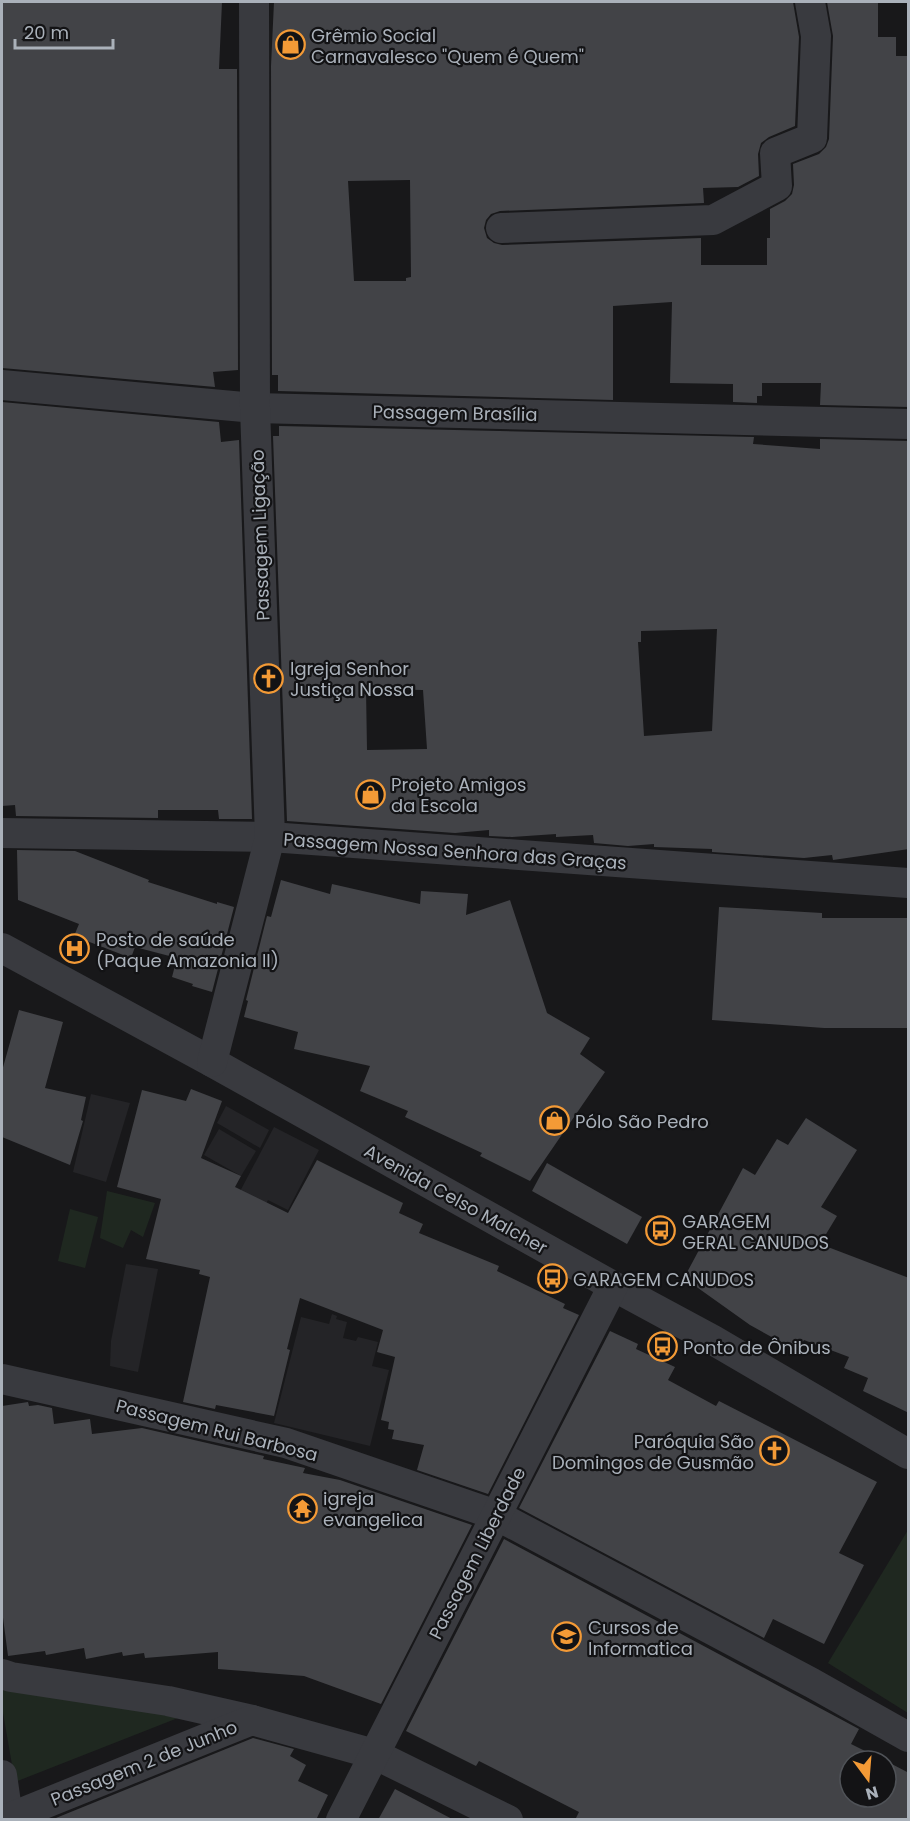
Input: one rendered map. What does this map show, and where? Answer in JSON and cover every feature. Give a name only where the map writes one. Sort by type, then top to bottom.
[{"type":"street","name":"Passagem Ligação","points":[[212,1062],[270,837],[255,408],[254,2]]},
{"type":"street","points":[[501,228],[713,220],[777,186],[775,153],[812,138],[816,36],[810,2]]},
{"type":"street","name":"Passagem Brasília","points":[[2,386],[255,408],[909,424]]},
{"type":"street","name":"Passagem Nossa Senhora das Graças","points":[[2,833],[270,837],[909,883]]},
{"type":"street","name":"Avenida Celso Malcher","points":[[2,948],[713,1340],[909,1454]]},
{"type":"street","name":"Passagem Liberdade","points":[[341,1820],[613,1286]]},
{"type":"street","name":"Passagem Rui Barbosa","points":[[2,1379],[286,1443],[496,1515],[909,1737]]},
{"type":"street","name":"Passagem 2 de Junho","points":[[2,1674],[168,1701],[252,1720],[374,1754],[508,1820]]},
{"type":"street","name":"Passagem 2 de Junho","points":[[2,1775],[6,1818],[252,1720]]},
{"type":"shaded area","points":[[91,1094],[130,1103],[106,1182],[73,1172]]},
{"type":"shaded area","points":[[226,1106],[269,1130],[260,1148],[217,1123]]},
{"type":"shaded area","points":[[274,1127],[319,1150],[288,1210],[268,1200],[242,1248],[217,1235]]},
{"type":"shaded area","points":[[219,1129],[256,1151],[241,1176],[204,1155]]},
{"type":"shaded area","points":[[107,1191],[155,1203],[143,1237],[131,1230],[123,1248],[100,1238]]},
{"type":"shaded area","points":[[70,1209],[98,1217],[85,1268],[58,1261]]},
{"type":"shaded area","points":[[126,1264],[158,1269],[138,1372],[110,1366],[111,1341]]},
{"type":"shaded area","points":[[332,1314],[337,1316],[336,1319],[347,1322],[343,1338],[356,1341],[358,1337],[378,1342],[372,1366],[389,1370],[370,1446],[274,1423],[301,1317],[329,1324]]},
{"type":"shaded area","points":[[908,1530],[908,1713],[828,1663]]},
{"type":"shaded area","points":[[2,1688],[188,1714],[15,1782],[2,1707]]},
{"type":"building","points":[[2,2],[222,2],[219,69],[237,69],[238,370],[213,372],[215,387],[2,368]]},
{"type":"building","points":[[274,2],[793,2],[799,37],[795,126],[761,143],[758,154],[759,176],[738,187],[703,188],[704,203],[500,211],[491,214],[484,228],[487,238],[502,245],[701,238],[701,265],[767,265],[770,209],[785,201],[792,194],[793,164],[819,154],[826,147],[829,139],[833,36],[827,2],[878,2],[878,37],[896,37],[896,56],[909,56],[909,407],[820,405],[821,383],[762,383],[762,396],[757,396],[757,403],[733,402],[733,384],[670,383],[672,302],[613,306],[613,400],[278,391],[278,375],[272,375],[271,66]],"holes":[[[410,180],[411,277],[406,278],[406,281],[354,281],[348,181]]]},
{"type":"building","points":[[2,402],[219,422],[221,442],[239,440],[252,819],[219,819],[218,810],[158,810],[158,818],[16,816],[15,805],[2,806]]},
{"type":"building","points":[[279,426],[754,437],[753,444],[820,449],[820,439],[909,441],[909,849],[833,860],[832,855],[804,858],[712,852],[712,849],[654,847],[654,844],[628,846],[594,843],[593,835],[489,836],[489,830],[455,833],[287,821],[273,436],[279,436]],"holes":[[[717,629],[712,731],[644,736],[638,642],[641,642],[641,631]],[[366,689],[423,690],[427,749],[367,750]]]},
{"type":"building","points":[[17,850],[75,851],[149,880],[148,882],[217,904],[217,902],[234,907],[212,992],[172,977],[177,958],[135,947],[131,958],[74,936],[79,924],[18,900]]},
{"type":"building","points":[[281,880],[330,894],[332,884],[420,904],[421,891],[468,894],[466,915],[510,900],[547,1013],[590,1038],[580,1054],[605,1072],[530,1181],[480,1156],[482,1153],[405,1117],[408,1111],[360,1091],[370,1066],[294,1049],[298,1032],[244,1017],[248,1001],[246,1000],[267,916],[271,917]]},
{"type":"building","points":[[719,907],[822,913],[822,918],[909,918],[909,1028],[824,1028],[712,1020]]},
{"type":"building","points":[[19,1010],[63,1022],[45,1088],[86,1097],[81,1120],[83,1121],[70,1165],[2,1137],[2,1071]]},
{"type":"building","points":[[191,1089],[222,1101],[201,1158],[241,1176],[235,1187],[288,1213],[317,1160],[403,1203],[399,1213],[423,1224],[419,1233],[499,1266],[497,1271],[565,1304],[563,1308],[579,1315],[488,1494],[417,1470],[424,1445],[392,1439],[394,1430],[388,1429],[389,1422],[381,1420],[395,1357],[377,1352],[383,1330],[300,1298],[274,1416],[216,1405],[215,1409],[183,1402],[210,1277],[199,1274],[200,1270],[146,1259],[161,1199],[117,1187],[142,1090],[186,1101]]},
{"type":"building","points":[[806,1118],[857,1150],[821,1207],[837,1216],[820,1244],[909,1278],[909,1413],[863,1391],[868,1378],[844,1368],[849,1357],[804,1340],[797,1351],[750,1325],[684,1278],[743,1168],[755,1175],[777,1139],[788,1145]]},
{"type":"building","points":[[547,1163],[642,1217],[627,1244],[532,1191]]},
{"type":"building","points":[[610,1331],[638,1344],[636,1349],[675,1367],[668,1380],[716,1406],[719,1401],[877,1482],[839,1553],[864,1565],[824,1644],[773,1619],[764,1638],[519,1508]]},
{"type":"building","points":[[28,1402],[29,1406],[52,1408],[54,1424],[90,1419],[92,1434],[142,1428],[264,1456],[263,1459],[305,1468],[303,1473],[340,1480],[472,1525],[381,1704],[304,1676],[218,1669],[218,1652],[145,1658],[144,1653],[123,1656],[122,1652],[86,1659],[84,1648],[46,1655],[45,1651],[8,1656],[2,1610],[2,1406]]},
{"type":"building","points":[[504,1539],[859,1729],[851,1744],[861,1749],[838,1749],[838,1809],[898,1809],[898,1767],[909,1773],[909,1820],[575,1820],[579,1812],[479,1761],[476,1766],[406,1731]]},
{"type":"building","points":[[253,1738],[294,1749],[290,1756],[306,1765],[298,1781],[328,1795],[316,1820],[51,1820]]},
{"type":"building","points":[[395,1789],[454,1820],[378,1820]]},
{"type":"place","name":"Grêmio Social Carnavalesco \"Quem é Quem\"","points":[[290,45]]},
{"type":"place","name":"Igreja Senhor Justiça Nossa","points":[[269,678]]},
{"type":"place","name":"Projeto Amigos da Escola","points":[[370,794]]},
{"type":"place","name":"Posto de saúde (Paque Amazonia ll)","points":[[75,949]]},
{"type":"place","name":"Pólo São Pedro","points":[[554,1121]]},
{"type":"place","name":"GARAGEM GERAL CANUDOS","points":[[661,1231]]},
{"type":"place","name":"GARAGEM CANUDOS","points":[[552,1279]]},
{"type":"place","name":"Ponto de Ônibus","points":[[662,1347]]},
{"type":"place","name":"Paróquia São Domingos de Gusmão","points":[[775,1451]]},
{"type":"place","name":"igreja evangelica","points":[[302,1508]]},
{"type":"place","name":"Cursos de Informatica","points":[[567,1637]]}]
